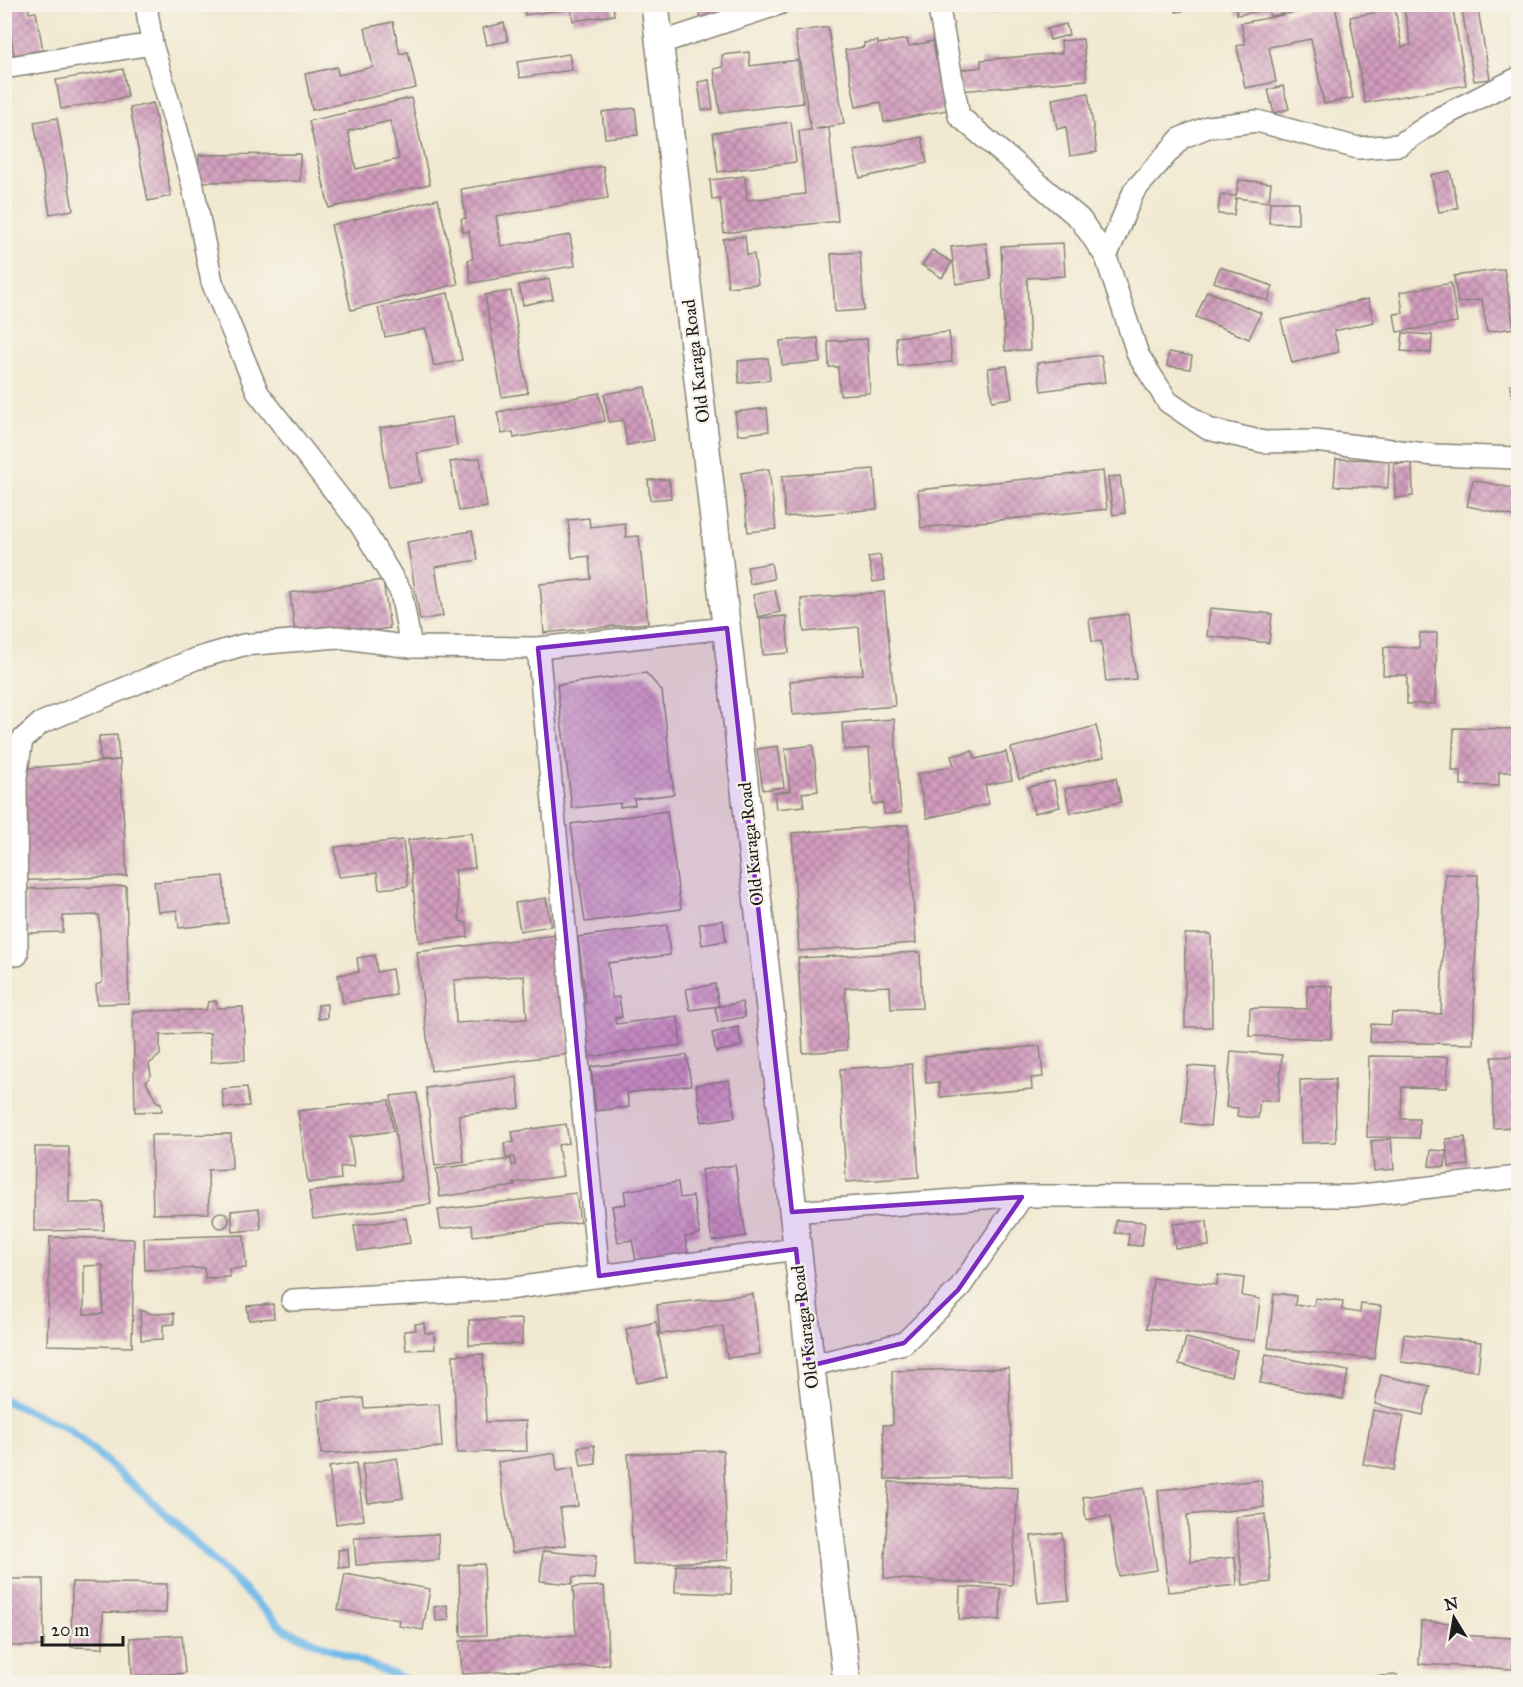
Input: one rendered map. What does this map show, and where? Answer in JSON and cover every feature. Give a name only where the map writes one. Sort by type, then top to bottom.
[{"type":"street","points":[[146,4],[152,44],[192,182],[212,282],[258,393],[360,524],[401,592],[411,647]]},
{"type":"street","name":"Old Karaga Road","points":[[655,4],[847,1683]]},
{"type":"street","points":[[660,43],[779,4]]},
{"type":"street","points":[[938,4],[959,116],[1080,219],[1106,257],[1138,355],[1168,402],[1208,429],[1264,442],[1315,441],[1434,455],[1518,458]]},
{"type":"street","points":[[4,68],[152,44]]},
{"type":"street","points":[[1106,257],[1134,191],[1181,138],[1208,127],[1257,121],[1358,148],[1399,145],[1441,117],[1518,78]]},
{"type":"street","points":[[17,955],[16,777],[13,741],[41,723],[195,659],[243,645],[338,638],[411,647],[538,648],[727,628]]},
{"type":"street","points":[[538,648],[599,1276]]},
{"type":"street","points":[[792,1212],[1022,1197],[1353,1196],[1518,1177]]},
{"type":"street","points":[[809,1366],[904,1343],[958,1290],[1022,1197]]},
{"type":"street","points":[[292,1300],[508,1289],[796,1249]]},
{"type":"highlighted area","points":[[727,628],[792,1212],[1022,1197],[958,1290],[904,1343],[809,1366],[796,1249],[599,1276],[538,648]]},
{"type":"building","points":[[28,4],[29,13],[36,12],[43,50],[14,55],[6,6]]},
{"type":"building","points":[[524,4],[567,4],[568,9],[525,15]]},
{"type":"building","points":[[570,4],[613,4],[614,15],[573,21]]},
{"type":"building","points":[[698,4],[721,4],[722,15],[700,18]]},
{"type":"building","points":[[995,4],[1025,4],[1025,5],[997,12]]},
{"type":"building","points":[[1174,4],[1198,4],[1198,8],[1176,12]]},
{"type":"building","points":[[1236,4],[1294,4],[1294,6],[1283,7],[1284,14],[1270,16],[1268,10],[1237,15]]},
{"type":"building","points":[[1403,4],[1452,4],[1466,85],[1365,103],[1350,17],[1395,9],[1402,47],[1411,45]]},
{"type":"building","points":[[1461,4],[1477,4],[1490,79],[1474,81]]},
{"type":"building","points":[[1335,5],[1353,98],[1324,104],[1311,39],[1269,47],[1276,82],[1245,88],[1237,46],[1245,44],[1241,23]]},
{"type":"building","points":[[393,22],[400,54],[408,52],[416,88],[312,110],[305,74],[337,67],[338,75],[373,67],[365,28]]},
{"type":"building","points":[[504,23],[508,41],[487,45],[483,28]]},
{"type":"building","points":[[1066,24],[1069,35],[1050,40],[1047,29]]},
{"type":"building","points":[[828,27],[844,124],[816,129],[829,128],[838,221],[724,233],[720,199],[712,200],[710,180],[745,176],[747,200],[805,194],[799,131],[811,130],[795,32]]},
{"type":"building","points":[[907,39],[909,46],[933,41],[936,60],[941,59],[947,110],[884,122],[881,102],[856,107],[845,50],[864,47],[864,43],[878,41],[878,44]]},
{"type":"building","points":[[1083,39],[1087,80],[960,91],[958,70],[981,67],[981,60],[1062,53],[1061,41]]},
{"type":"building","points":[[749,52],[750,66],[798,60],[803,103],[720,113],[714,69],[723,67],[722,55]]},
{"type":"building","points":[[569,54],[572,70],[520,78],[517,62]]},
{"type":"building","points":[[123,69],[128,97],[61,109],[56,80]]},
{"type":"building","points":[[709,80],[713,109],[702,110],[698,82]]},
{"type":"building","points":[[1283,86],[1289,109],[1274,113],[1268,90]]},
{"type":"building","points":[[1088,93],[1097,152],[1070,156],[1066,127],[1057,129],[1052,99]]},
{"type":"building","points":[[411,98],[430,184],[329,208],[309,121]],"holes":[[[390,121],[399,159],[356,169],[348,131]]]},
{"type":"building","points":[[153,103],[171,196],[148,201],[130,108]]},
{"type":"building","points":[[635,108],[638,135],[605,138],[602,112]]},
{"type":"building","points":[[57,118],[73,210],[50,214],[34,122]]},
{"type":"building","points":[[791,122],[796,162],[718,172],[713,133]]},
{"type":"building","points":[[922,137],[927,163],[860,178],[854,151]]},
{"type":"building","points":[[300,154],[300,181],[199,182],[199,155]]},
{"type":"building","points":[[603,166],[608,198],[496,216],[501,246],[570,235],[575,266],[471,283],[468,260],[473,259],[469,231],[463,232],[461,219],[466,218],[461,189]]},
{"type":"building","points":[[1450,171],[1458,208],[1439,212],[1431,175]]},
{"type":"building","points":[[1239,180],[1271,183],[1269,202],[1236,198],[1234,215],[1218,214],[1220,195],[1236,196]]},
{"type":"building","points":[[438,199],[458,284],[351,310],[331,225]]},
{"type":"building","points":[[1270,202],[1298,202],[1298,224],[1269,223]]},
{"type":"building","points":[[745,236],[747,255],[754,254],[758,284],[728,287],[723,239]]},
{"type":"building","points":[[986,243],[991,279],[956,284],[951,247]]},
{"type":"building","points":[[1063,243],[1065,276],[1027,278],[1030,350],[1005,351],[1001,246]]},
{"type":"building","points":[[932,250],[952,262],[942,278],[922,265]]},
{"type":"building","points":[[860,252],[864,310],[835,312],[831,254]]},
{"type":"building","points":[[1220,267],[1273,286],[1268,301],[1214,282]]},
{"type":"building","points":[[1504,269],[1514,328],[1487,332],[1482,299],[1458,303],[1454,276]]},
{"type":"building","points":[[549,279],[553,299],[523,305],[519,285]]},
{"type":"building","points":[[1451,283],[1457,322],[1397,332],[1394,314],[1403,313],[1400,292]]},
{"type":"building","points":[[511,291],[528,393],[502,397],[485,295]]},
{"type":"building","points":[[1207,291],[1261,313],[1249,339],[1196,317]]},
{"type":"building","points":[[448,293],[462,360],[434,366],[426,329],[385,337],[378,308]]},
{"type":"building","points":[[1368,299],[1374,322],[1334,331],[1339,352],[1292,363],[1281,320]]},
{"type":"building","points":[[949,332],[952,362],[898,366],[896,337]]},
{"type":"building","points":[[1403,333],[1432,335],[1431,353],[1401,351]]},
{"type":"building","points":[[818,338],[820,362],[782,365],[780,341]]},
{"type":"building","points":[[867,339],[870,393],[840,395],[838,367],[829,367],[828,341]]},
{"type":"building","points":[[1169,352],[1192,356],[1190,369],[1167,366]]},
{"type":"building","points":[[1101,355],[1105,382],[1041,391],[1037,363]]},
{"type":"building","points":[[768,358],[770,380],[739,383],[738,361]]},
{"type":"building","points":[[1007,366],[1012,398],[992,401],[988,368]]},
{"type":"building","points":[[1518,384],[1518,397],[1513,398],[1510,385]]},
{"type":"building","points":[[645,387],[654,440],[627,445],[623,420],[609,422],[604,394]]},
{"type":"building","points":[[599,393],[605,421],[514,438],[513,432],[502,434],[497,412]]},
{"type":"building","points":[[767,408],[769,431],[738,435],[735,412]]},
{"type":"building","points":[[452,417],[457,446],[417,453],[422,482],[389,487],[380,428]]},
{"type":"building","points":[[480,458],[487,507],[459,511],[450,462]]},
{"type":"building","points":[[1336,459],[1389,460],[1388,488],[1334,486]]},
{"type":"building","points":[[1412,463],[1413,496],[1395,498],[1394,464]]},
{"type":"building","points":[[769,469],[776,529],[748,532],[741,473]]},
{"type":"building","points":[[874,469],[877,509],[785,517],[782,476]]},
{"type":"building","points":[[1103,471],[1107,509],[921,528],[918,490]]},
{"type":"building","points":[[1120,476],[1125,513],[1113,515],[1108,477]]},
{"type":"building","points":[[669,479],[671,498],[650,500],[648,480]]},
{"type":"building","points":[[1473,480],[1518,489],[1518,517],[1467,506]]},
{"type":"building","points":[[589,518],[590,527],[625,523],[626,537],[639,536],[648,623],[544,633],[540,584],[591,579],[589,556],[572,558],[568,520]]},
{"type":"building","points":[[472,531],[478,560],[435,567],[443,616],[420,620],[407,542]]},
{"type":"building","points":[[880,555],[885,580],[873,582],[868,557]]},
{"type":"building","points":[[771,563],[774,579],[750,584],[747,567]]},
{"type":"building","points":[[383,580],[390,628],[296,641],[290,593]]},
{"type":"building","points":[[775,590],[780,612],[758,617],[753,595]]},
{"type":"building","points":[[884,592],[895,706],[793,715],[790,681],[863,674],[859,627],[804,632],[801,599]]},
{"type":"building","points":[[1210,608],[1272,614],[1269,643],[1207,636]]},
{"type":"building","points":[[1128,614],[1136,679],[1106,682],[1101,641],[1092,642],[1089,619]]},
{"type":"building","points":[[786,616],[789,653],[763,655],[760,618]]},
{"type":"building","points":[[1420,633],[1437,633],[1435,704],[1407,704],[1407,675],[1383,675],[1384,647],[1419,648]]},
{"type":"building","points":[[646,673],[662,691],[674,794],[634,799],[635,805],[620,807],[620,803],[572,808],[557,685]]},
{"type":"building","points":[[894,719],[901,813],[884,814],[883,803],[873,804],[869,748],[844,750],[842,723]]},
{"type":"building","points":[[1096,726],[1104,757],[1019,779],[1011,748]]},
{"type":"building","points":[[1454,728],[1518,729],[1518,772],[1499,772],[1499,786],[1461,785],[1461,771],[1452,771]]},
{"type":"building","points":[[117,735],[119,760],[100,761],[99,736]]},
{"type":"building","points":[[813,745],[818,791],[802,793],[804,806],[776,809],[774,793],[790,791],[785,749]]},
{"type":"building","points":[[778,746],[784,787],[763,790],[757,749]]},
{"type":"building","points":[[973,751],[975,759],[1006,752],[1012,780],[985,785],[989,804],[927,818],[917,774],[954,766],[951,756]]},
{"type":"building","points":[[120,760],[127,876],[17,881],[17,769]]},
{"type":"building","points":[[1116,778],[1121,802],[1070,813],[1065,789]]},
{"type":"building","points":[[1054,781],[1060,807],[1034,813],[1028,787]]},
{"type":"building","points":[[667,811],[681,909],[585,922],[571,824]]},
{"type":"building","points":[[908,825],[916,943],[799,951],[792,833]]},
{"type":"building","points":[[471,833],[475,868],[455,870],[460,921],[467,923],[468,937],[419,942],[408,840]]},
{"type":"building","points":[[403,840],[408,886],[379,889],[377,873],[339,877],[335,847]]},
{"type":"building","points":[[1445,874],[1478,875],[1473,1044],[1370,1042],[1371,1024],[1391,1025],[1392,1013],[1441,1014]]},
{"type":"building","points":[[223,876],[228,923],[179,928],[177,910],[158,912],[154,882]]},
{"type":"building","points":[[126,886],[129,1003],[97,1004],[96,985],[102,983],[99,915],[63,916],[63,932],[27,933],[25,889]]},
{"type":"building","points":[[546,898],[551,926],[520,931],[515,903]]},
{"type":"building","points":[[723,920],[726,941],[702,945],[699,924]]},
{"type":"building","points":[[667,925],[670,955],[608,963],[612,998],[619,997],[622,1017],[615,1018],[616,1024],[678,1016],[681,1045],[589,1057],[587,1036],[582,1036],[578,1004],[586,1003],[578,937]]},
{"type":"building","points":[[1185,934],[1211,934],[1212,1027],[1185,1027]]},
{"type":"building","points":[[556,935],[570,1054],[431,1071],[417,952]],"holes":[[[524,976],[527,1019],[456,1023],[454,980]]]},
{"type":"building","points":[[920,952],[922,1008],[891,1009],[890,986],[845,988],[847,1050],[803,1053],[798,958]]},
{"type":"building","points":[[375,955],[377,972],[392,969],[396,995],[343,1003],[338,975],[359,972],[357,958]]},
{"type":"building","points":[[715,984],[719,1006],[690,1010],[686,989]]},
{"type":"building","points":[[1307,985],[1333,986],[1331,1039],[1249,1036],[1250,1008],[1307,1009]]},
{"type":"building","points":[[216,1001],[217,1008],[243,1007],[245,1060],[211,1062],[210,1033],[160,1035],[160,1055],[149,1064],[151,1075],[146,1082],[156,1101],[161,1103],[162,1111],[135,1112],[133,1011],[206,1010],[208,1002]]},
{"type":"building","points":[[742,1002],[745,1017],[718,1022],[715,1007]]},
{"type":"building","points":[[327,1004],[327,1018],[318,1019],[318,1005]]},
{"type":"building","points":[[738,1027],[742,1046],[716,1052],[712,1033]]},
{"type":"building","points":[[1040,1046],[1043,1077],[1031,1078],[1032,1089],[940,1097],[939,1082],[926,1083],[925,1056]]},
{"type":"building","points":[[1231,1051],[1282,1055],[1278,1101],[1260,1100],[1258,1118],[1237,1116],[1238,1108],[1226,1107]]},
{"type":"building","points":[[687,1055],[691,1085],[627,1093],[629,1107],[596,1111],[591,1067]]},
{"type":"building","points":[[1369,1056],[1448,1057],[1447,1088],[1402,1087],[1401,1119],[1419,1119],[1419,1138],[1367,1137]]},
{"type":"building","points":[[1518,1056],[1518,1127],[1493,1128],[1492,1057]]},
{"type":"building","points":[[912,1064],[919,1177],[846,1182],[840,1069]]},
{"type":"building","points":[[1188,1066],[1216,1068],[1210,1126],[1182,1123]]},
{"type":"building","points":[[517,1077],[520,1108],[459,1115],[464,1162],[435,1166],[426,1088]]},
{"type":"building","points":[[1335,1079],[1336,1142],[1301,1143],[1300,1080]]},
{"type":"building","points":[[729,1080],[735,1117],[702,1122],[696,1085]]},
{"type":"building","points":[[247,1087],[249,1106],[224,1108],[222,1089]]},
{"type":"building","points":[[417,1093],[431,1204],[313,1219],[309,1192],[401,1180],[391,1096]]},
{"type":"building","points":[[389,1100],[393,1131],[350,1137],[354,1166],[340,1167],[341,1179],[308,1183],[298,1111]]},
{"type":"building","points":[[566,1124],[569,1143],[558,1145],[563,1176],[440,1197],[436,1169],[511,1159],[512,1166],[515,1165],[514,1157],[506,1158],[504,1143],[514,1142],[512,1132]]},
{"type":"building","points":[[231,1134],[232,1169],[208,1170],[209,1213],[153,1214],[151,1135]]},
{"type":"building","points":[[1465,1137],[1468,1165],[1449,1167],[1446,1139]]},
{"type":"building","points":[[1391,1139],[1394,1169],[1374,1171],[1371,1141]]},
{"type":"building","points":[[35,1147],[69,1147],[69,1203],[104,1203],[104,1230],[34,1231]]},
{"type":"building","points":[[1431,1150],[1446,1151],[1445,1167],[1429,1166]]},
{"type":"building","points":[[735,1165],[746,1236],[712,1241],[701,1170]]},
{"type":"building","points":[[678,1182],[680,1198],[693,1196],[700,1234],[685,1237],[689,1257],[637,1266],[632,1240],[618,1242],[612,1206],[626,1204],[624,1191]]},
{"type":"building","points":[[576,1193],[580,1222],[473,1236],[472,1225],[441,1229],[438,1210]]},
{"type":"building","points":[[259,1208],[261,1229],[233,1232],[231,1211]]},
{"type":"building","points":[[221,1212],[227,1214],[229,1220],[227,1226],[221,1228],[215,1226],[213,1220],[215,1214]]},
{"type":"building","points":[[406,1218],[410,1243],[358,1251],[354,1226]]},
{"type":"building","points":[[1116,1220],[1145,1222],[1142,1246],[1128,1245],[1129,1234],[1115,1233]]},
{"type":"building","points":[[1207,1221],[1209,1246],[1175,1248],[1173,1224]]},
{"type":"building","points":[[244,1235],[246,1268],[229,1269],[230,1277],[205,1278],[204,1268],[145,1270],[144,1238]]},
{"type":"building","points":[[50,1237],[134,1239],[132,1347],[47,1345]],"holes":[[[103,1265],[103,1314],[84,1314],[84,1266]]]},
{"type":"building","points":[[1218,1275],[1244,1278],[1242,1296],[1260,1299],[1255,1341],[1147,1328],[1153,1278],[1217,1285]]},
{"type":"building","points":[[1274,1293],[1296,1296],[1295,1305],[1314,1306],[1315,1298],[1343,1301],[1342,1310],[1360,1313],[1361,1304],[1381,1306],[1374,1359],[1268,1348]]},
{"type":"building","points":[[753,1294],[760,1354],[727,1358],[723,1326],[660,1334],[657,1305]]},
{"type":"building","points":[[273,1304],[274,1318],[249,1320],[247,1306]]},
{"type":"building","points":[[140,1310],[153,1314],[174,1313],[174,1324],[163,1325],[163,1339],[141,1340]]},
{"type":"building","points":[[522,1319],[522,1344],[469,1345],[469,1320]]},
{"type":"building","points":[[656,1322],[667,1377],[637,1383],[626,1329]]},
{"type":"building","points":[[424,1323],[425,1333],[434,1333],[435,1349],[406,1350],[404,1331],[416,1330],[415,1324]]},
{"type":"building","points":[[1404,1334],[1481,1342],[1478,1371],[1401,1362]]},
{"type":"building","points":[[1186,1338],[1237,1350],[1231,1376],[1179,1364]]},
{"type":"building","points":[[483,1354],[486,1422],[526,1421],[527,1451],[457,1453],[453,1355]]},
{"type":"building","points":[[1266,1354],[1348,1371],[1343,1399],[1260,1383]]},
{"type":"building","points":[[1009,1368],[1012,1476],[885,1479],[883,1425],[893,1425],[892,1371]]},
{"type":"building","points":[[1381,1375],[1430,1386],[1423,1415],[1375,1404]]},
{"type":"building","points":[[363,1398],[364,1408],[439,1404],[442,1447],[321,1454],[318,1401]]},
{"type":"building","points":[[1373,1410],[1404,1416],[1394,1470],[1363,1464]]},
{"type":"building","points":[[594,1445],[596,1464],[581,1466],[578,1447]]},
{"type":"building","points":[[723,1450],[728,1560],[633,1565],[628,1454]]},
{"type":"building","points":[[555,1453],[557,1471],[573,1468],[578,1506],[560,1508],[566,1545],[512,1553],[498,1462]]},
{"type":"building","points":[[397,1458],[403,1498],[368,1503],[362,1464]]},
{"type":"building","points":[[356,1463],[364,1520],[336,1524],[329,1467]]},
{"type":"building","points":[[1261,1480],[1264,1507],[1187,1515],[1191,1562],[1235,1557],[1237,1585],[1168,1592],[1158,1490]]},
{"type":"building","points":[[889,1482],[1018,1488],[1012,1585],[884,1578]]},
{"type":"building","points":[[1144,1488],[1157,1570],[1119,1576],[1110,1516],[1086,1520],[1083,1497]]},
{"type":"building","points":[[1265,1514],[1271,1582],[1243,1585],[1236,1517]]},
{"type":"building","points":[[1062,1533],[1069,1600],[1038,1603],[1031,1536]]},
{"type":"building","points":[[438,1534],[439,1560],[356,1565],[354,1538]]},
{"type":"building","points":[[348,1549],[349,1567],[339,1568],[338,1550]]},
{"type":"building","points":[[543,1551],[596,1556],[594,1579],[573,1577],[572,1584],[540,1581]]},
{"type":"building","points":[[484,1564],[486,1635],[461,1636],[459,1565]]},
{"type":"building","points":[[676,1565],[732,1567],[731,1594],[675,1592]]},
{"type":"building","points":[[345,1574],[430,1589],[423,1630],[399,1626],[400,1620],[338,1610]]},
{"type":"building","points":[[4,1579],[43,1579],[44,1646],[10,1646],[10,1606],[4,1606]]},
{"type":"building","points":[[72,1582],[167,1584],[166,1613],[103,1612],[103,1648],[71,1647]]},
{"type":"building","points":[[604,1586],[609,1665],[462,1674],[460,1641],[576,1635],[573,1587]]},
{"type":"building","points":[[960,1587],[1001,1589],[1000,1620],[959,1619]]},
{"type":"building","points":[[447,1605],[449,1620],[436,1621],[434,1607]]},
{"type":"building","points":[[1421,1621],[1455,1623],[1454,1635],[1514,1638],[1512,1669],[1419,1664]]},
{"type":"building","points":[[182,1635],[185,1673],[132,1676],[130,1638]]},
{"type":"building","points":[[1397,1675],[1398,1682],[1306,1682],[1306,1681]]},
{"type":"waterway","points":[[4,1400],[69,1429],[156,1505],[285,1630],[411,1682]]}]
